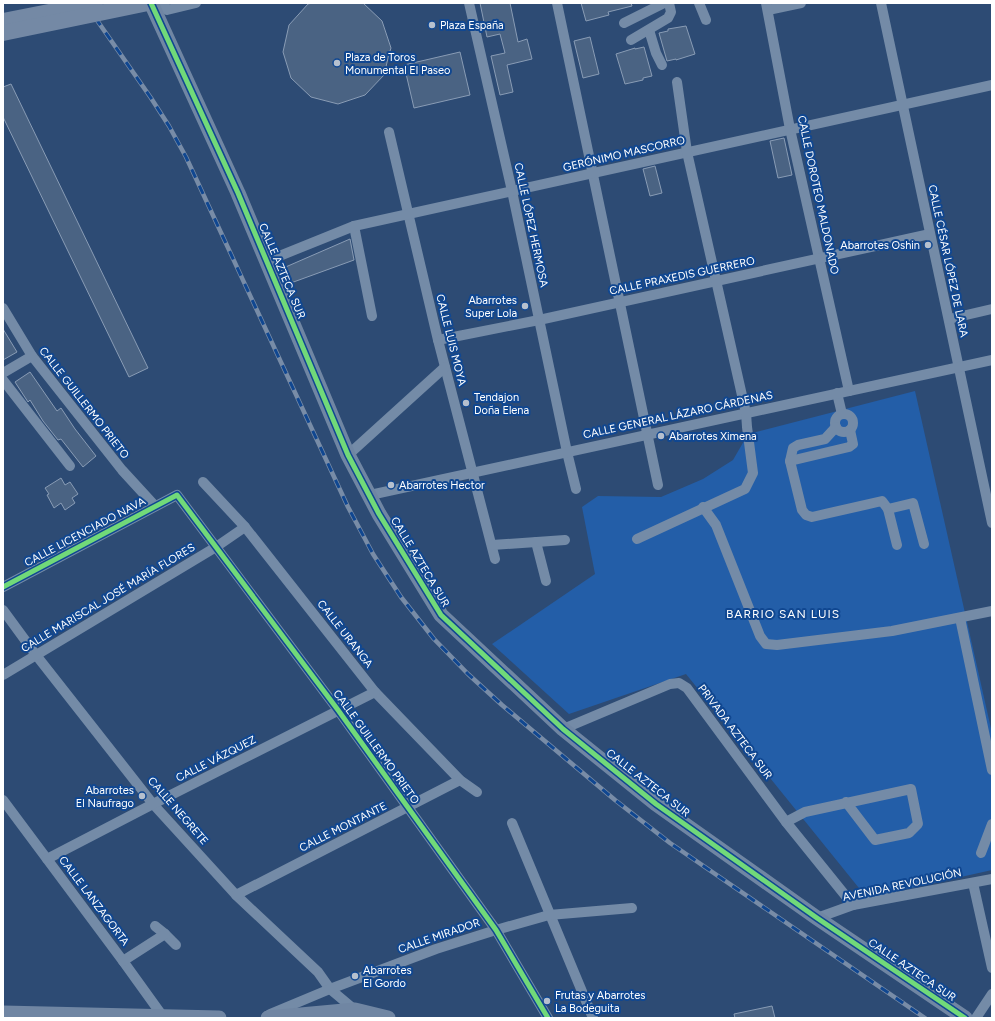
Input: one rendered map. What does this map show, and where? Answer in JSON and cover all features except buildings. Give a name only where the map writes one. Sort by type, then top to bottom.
[{"type":"main road","points":[[3,21],[95,3]]},
{"type":"main road","points":[[3,34],[148,3]]},
{"type":"street","name":"CALLE AZTECA SUR","points":[[151,3],[162,24],[238,193],[348,455],[379,514],[440,615],[563,728],[656,804],[964,1018]]},
{"type":"street","points":[[162,24],[165,6],[196,3]]},
{"type":"street","name":"CALLE LÓPEZ HERMOSA","points":[[469,3],[512,191],[566,452],[576,489]]},
{"type":"street","points":[[557,3],[658,485]]},
{"type":"street","points":[[624,23],[664,3]]},
{"type":"street","points":[[631,40],[670,16],[669,3]]},
{"type":"street","points":[[699,3],[706,20]]},
{"type":"street","points":[[767,7],[801,3]]},
{"type":"street","name":"CALLE CÉSAR LÓPEZ DE LARA","points":[[881,3],[992,523]]},
{"type":"street","name":"CALLE DOROTEO MALDONADO","points":[[767,7],[790,129],[849,391]]},
{"type":"street","points":[[649,30],[656,54],[662,65]]},
{"type":"street","points":[[637,539],[703,507],[745,489],[753,473],[746,428],[746,413],[687,152],[677,82]]},
{"type":"street","name":"GERÓNIMO MASCORRO","points":[[267,261],[354,226],[992,85]]},
{"type":"street","name":"CALLE LUIS MOYA","points":[[389,132],[438,340],[495,559]]},
{"type":"street","points":[[354,226],[372,316]]},
{"type":"street","name":"CALLE PRAXEDIS GUERRERO","points":[[438,340],[539,320],[930,234]]},
{"type":"street","name":"CALLE GUILLERMO PRIETO","points":[[3,308],[32,356],[122,470],[155,506]]},
{"type":"street","points":[[949,319],[992,309]]},
{"type":"street","points":[[3,373],[32,356]]},
{"type":"street","name":"CALLE GENERAL LÁZARO CÁRDENAS","points":[[370,495],[992,360]]},
{"type":"street","points":[[348,455],[445,367]]},
{"type":"street","points":[[3,380],[70,466]]},
{"type":"street","points":[[837,393],[842,414]]},
{"type":"street","points":[[790,461],[849,447],[853,444],[850,430],[853,424],[852,419],[848,415],[842,414],[835,422],[836,427],[840,431],[845,432],[850,430]]},
{"type":"street","points":[[836,427],[825,439],[798,445],[793,448],[790,461],[802,510],[806,515],[812,517],[882,501],[888,509],[897,545]]},
{"type":"street","name":"CALLE URANGA","points":[[203,482],[245,527],[375,692],[460,780],[477,792]]},
{"type":"street","name":"CALLE GUILLERMO PRIETO","points":[[177,495],[338,710],[496,930],[548,1018]]},
{"type":"street","name":"CALLE LICENCIADO NAVA","points":[[3,587],[177,495]]},
{"type":"street","points":[[888,509],[913,503],[924,544]]},
{"type":"street","points":[[703,507],[716,525],[760,636],[766,644],[777,646],[892,631],[992,611]]},
{"type":"street","name":"CALLE MARISCAL JOSÉ MARÍA FLORES","points":[[3,675],[216,547],[245,527]]},
{"type":"street","points":[[492,545],[565,540]]},
{"type":"street","points":[[536,542],[546,581]]},
{"type":"street","name":"CALLE NEGRETE","points":[[3,610],[36,655],[153,804],[236,895],[318,972],[330,989],[355,1010]]},
{"type":"street","points":[[960,618],[992,770]]},
{"type":"street","name":"PRIVADA AZTECA SUR","points":[[563,728],[670,684],[679,683],[687,688],[786,822]]},
{"type":"street","name":"CALLE VÁZQUEZ","points":[[47,859],[375,692]]},
{"type":"street","name":"CALLE MONTANTE","points":[[236,895],[460,780]]},
{"type":"street","points":[[846,802],[875,840],[909,833],[918,824],[911,789],[846,802],[805,812],[786,822],[853,905]]},
{"type":"street","name":"CALLE LANZAGORTA","points":[[3,800],[163,1017]]},
{"type":"street","points":[[512,822],[549,915],[593,1018]]},
{"type":"street","points":[[981,853],[992,824]]},
{"type":"street","name":"AVENIDA REVOLUCIÓN","points":[[818,918],[853,905],[992,879]]},
{"type":"street","points":[[973,883],[992,968]]},
{"type":"street","name":"CALLE MIRADOR","points":[[261,1018],[330,989],[436,948],[496,930],[549,915],[632,908]]},
{"type":"street","points":[[155,926],[176,945]]},
{"type":"street","points":[[123,961],[165,934]]},
{"type":"street","points":[[976,1018],[992,994]]},
{"type":"street","points":[[268,1018],[292,1017],[355,1010],[388,1018]]},
{"type":"street","points":[[3,1013],[219,1018]]},
{"type":"shaded area","points":[[915,391],[992,733],[992,870],[867,898],[686,674],[569,714],[492,644],[595,574],[582,507],[598,496],[661,497],[703,479],[733,460],[748,434]]},
{"type":"railway","points":[[85,3],[169,126],[186,157],[348,507],[373,554],[401,597],[434,639],[468,674],[502,705],[615,800],[670,843],[925,1018]]},
{"type":"cycle path","points":[[151,3],[238,193],[348,455],[379,514],[441,615],[563,729],[656,804],[817,918],[965,1018]]},
{"type":"cycle path","points":[[3,587],[177,495],[338,710],[496,930],[548,1018]]},
{"type":"place","name":"Plaza España","points":[[432,25]]},
{"type":"place","name":"Plaza de Toros Monumental El Paseo","points":[[337,63]]},
{"type":"place","name":"Abarrotes Oshin","points":[[928,245]]},
{"type":"place","name":"Abarrotes Super Lola","points":[[525,306]]},
{"type":"place","name":"Tendajon Doña Elena","points":[[466,403]]},
{"type":"place","name":"Abarrotes Ximena","points":[[661,436]]},
{"type":"place","name":"Abarrotes Hector","points":[[391,485]]},
{"type":"place","name":"Abarrotes El Naufrago","points":[[142,796]]},
{"type":"place","name":"Abarrotes El Gordo","points":[[355,976]]},
{"type":"place","name":"Frutas y Abarrotes La Bodeguita","points":[[547,1001]]},
{"type":"district","name":"BARRIO SAN LUIS","points":[[783,614]]}]
